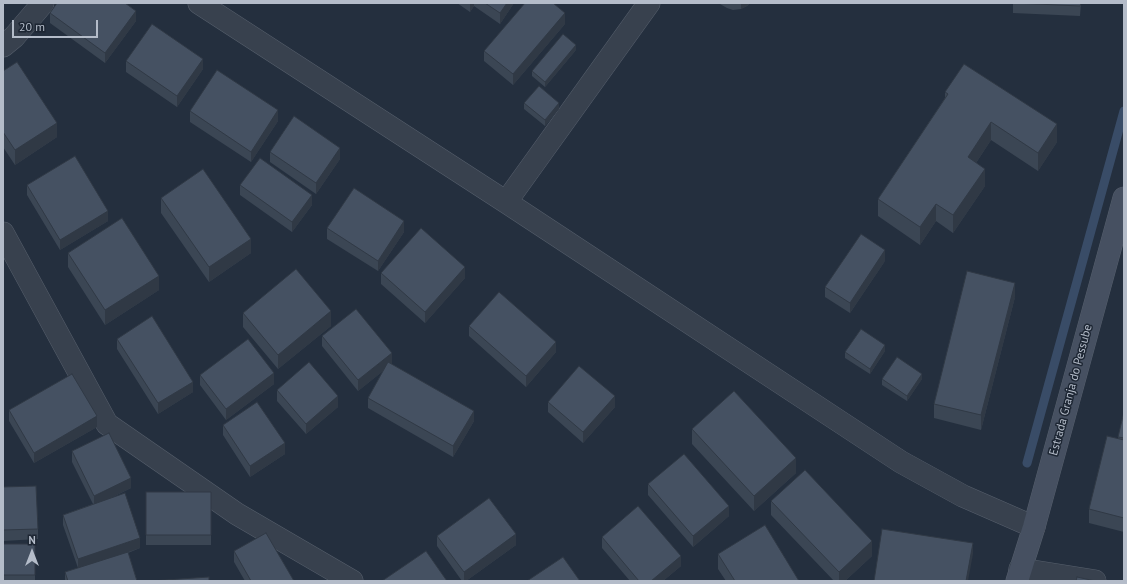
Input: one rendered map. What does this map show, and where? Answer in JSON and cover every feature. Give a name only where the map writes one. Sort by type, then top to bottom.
[{"type":"main road","name":"Estrada Granja do Pessube","points":[[1018,575],[1034,528],[1124,198]]},
{"type":"street","points":[[3,46],[14,37],[43,3]]},
{"type":"street","points":[[199,3],[506,202],[901,462],[963,496],[1034,528]]},
{"type":"street","points":[[506,202],[649,3]]},
{"type":"street","points":[[3,233],[107,424],[237,514],[352,581]]},
{"type":"street","points":[[1018,575],[1095,581]]},
{"type":"building","points":[[57,3],[125,3],[136,11],[105,53],[50,13]]},
{"type":"building","points":[[485,3],[507,3],[500,13]]},
{"type":"building","points":[[525,3],[553,3],[565,13],[513,74],[484,51]]},
{"type":"building","points":[[1014,3],[1081,3],[1080,6]]},
{"type":"building","points":[[152,24],[203,59],[177,96],[126,61]]},
{"type":"building","points":[[563,34],[576,45],[545,82],[532,71]]},
{"type":"building","points":[[17,62],[57,123],[15,150],[3,132],[3,71]]},
{"type":"building","points":[[964,64],[1057,124],[1038,153],[991,122],[968,157],[985,169],[953,215],[936,204],[920,227],[878,199],[948,94],[945,92]]},
{"type":"building","points":[[217,70],[278,110],[251,152],[190,111]]},
{"type":"building","points":[[539,86],[559,103],[545,120],[524,103]]},
{"type":"building","points":[[294,116],[340,148],[316,183],[270,152]]},
{"type":"building","points":[[75,156],[108,211],[60,240],[27,185]]},
{"type":"building","points":[[260,158],[312,195],[292,222],[240,185]]},
{"type":"building","points":[[203,169],[251,239],[209,267],[161,198]]},
{"type":"building","points":[[354,188],[404,221],[378,261],[327,228]]},
{"type":"building","points":[[122,218],[159,276],[105,310],[68,253]]},
{"type":"building","points":[[421,228],[465,267],[425,312],[381,273]]},
{"type":"building","points":[[861,234],[885,250],[850,303],[825,287]]},
{"type":"building","points":[[296,269],[331,311],[278,355],[243,313]]},
{"type":"building","points":[[967,271],[1015,283],[981,415],[934,404]]},
{"type":"building","points":[[499,292],[556,342],[526,376],[469,326]]},
{"type":"building","points":[[356,309],[392,353],[358,380],[322,336]]},
{"type":"building","points":[[152,316],[193,382],[158,403],[117,339]]},
{"type":"building","points":[[861,329],[885,345],[870,369],[845,352]]},
{"type":"building","points":[[248,339],[274,373],[226,409],[200,375]]},
{"type":"building","points":[[897,357],[922,374],[907,396],[882,379]]},
{"type":"building","points":[[309,362],[338,396],[306,424],[277,390]]},
{"type":"building","points":[[388,362],[474,411],[453,446],[368,398]]},
{"type":"building","points":[[579,366],[615,396],[583,432],[548,402]]},
{"type":"building","points":[[72,374],[97,416],[34,453],[9,410]]},
{"type":"building","points":[[734,391],[796,458],[754,496],[692,429]]},
{"type":"building","points":[[257,402],[285,443],[250,466],[223,425]]},
{"type":"building","points":[[1124,412],[1124,438],[1118,437]]},
{"type":"building","points":[[109,433],[131,478],[94,496],[72,451]]},
{"type":"building","points":[[1107,436],[1124,440],[1124,518],[1089,509]]},
{"type":"building","points":[[684,454],[729,506],[693,536],[648,484]]},
{"type":"building","points":[[805,470],[872,541],[839,572],[771,501]]},
{"type":"building","points":[[36,486],[38,529],[3,530],[3,487]]},
{"type":"building","points":[[146,492],[211,492],[211,535],[146,535]]},
{"type":"building","points":[[125,493],[140,538],[78,559],[63,515]]},
{"type":"building","points":[[489,498],[516,534],[464,572],[437,536]]},
{"type":"building","points":[[638,506],[681,556],[651,581],[639,581],[602,537]]},
{"type":"building","points":[[765,525],[799,581],[735,581],[718,554]]},
{"type":"building","points":[[882,529],[973,543],[966,581],[874,581]]},
{"type":"building","points":[[266,533],[294,581],[251,581],[234,551]]},
{"type":"building","points":[[3,544],[35,544],[35,575],[3,575]]},
{"type":"building","points":[[426,551],[447,581],[382,581]]},
{"type":"building","points":[[128,552],[137,581],[68,581],[65,572]]},
{"type":"building","points":[[563,557],[580,581],[527,581]]},
{"type":"building","points":[[209,577],[209,581],[151,581]]},
{"type":"building","points":[[1077,577],[1095,581],[1076,581]]},
{"type":"waterway","points":[[1027,463],[1124,111]]}]
